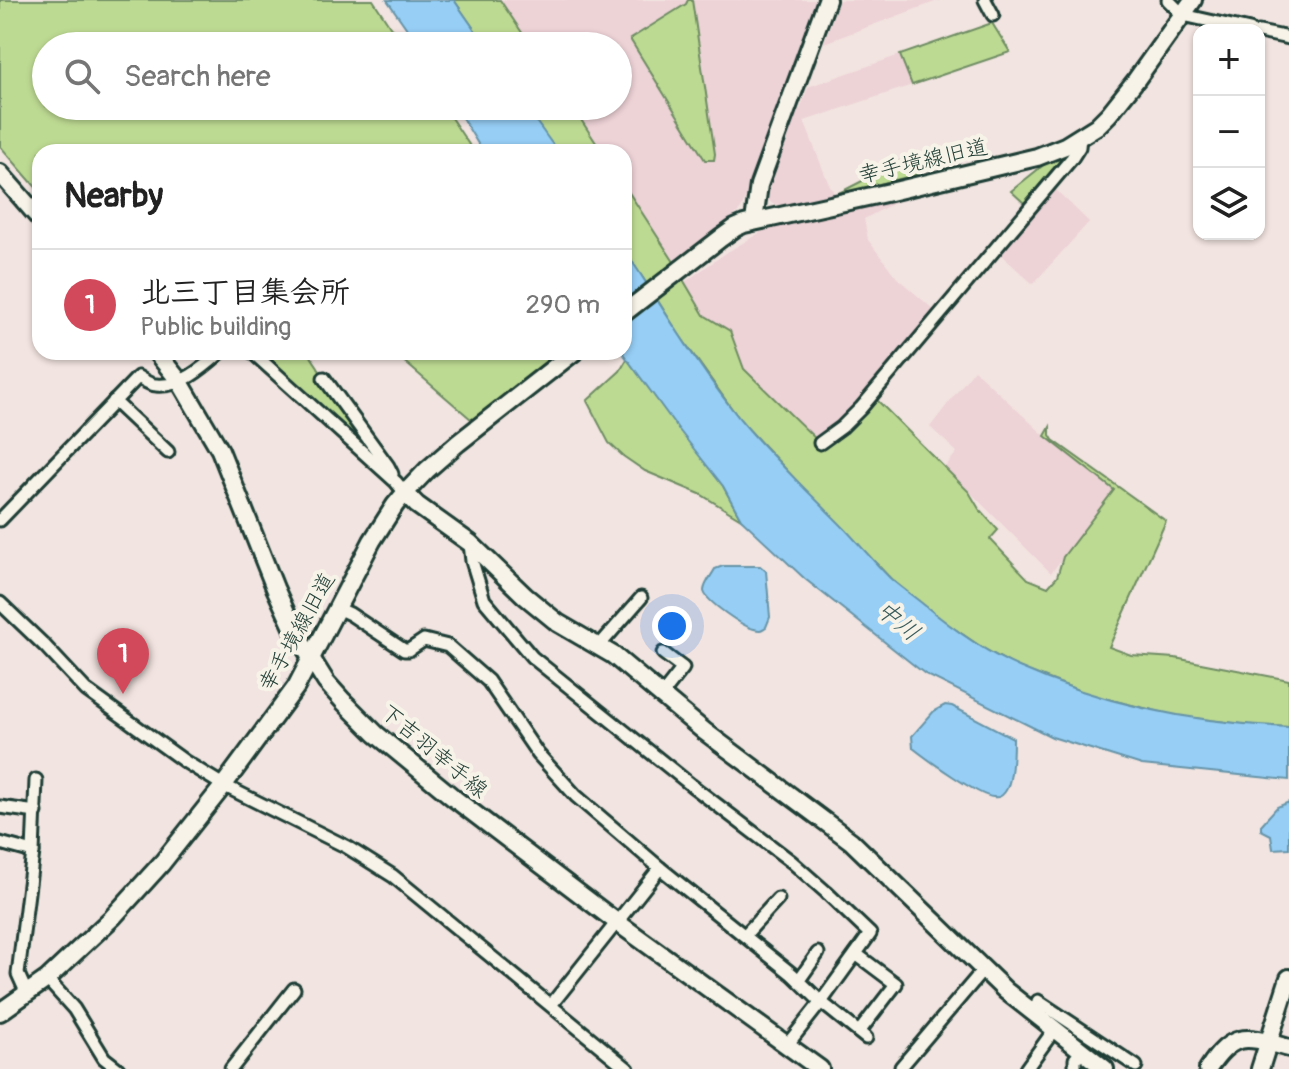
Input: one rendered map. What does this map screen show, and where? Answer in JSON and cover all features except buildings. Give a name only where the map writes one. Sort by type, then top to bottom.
[{"type":"street","points":[[754,221],[759,185],[827,0]]},
{"type":"street","points":[[985,0],[993,15]]},
{"type":"street","points":[[1168,0],[1183,15],[1223,24]]},
{"type":"street","name":"幸手境線旧道","points":[[632,307],[735,228],[754,221],[1037,157],[1065,146],[1097,126],[1109,114],[1193,0]]},
{"type":"street","points":[[1265,33],[1289,38]]},
{"type":"street","points":[[820,443],[842,427],[880,385],[1072,158],[1079,147],[1080,137]]},
{"type":"street","points":[[0,173],[32,210]]},
{"type":"street","name":"下吉羽幸手線","points":[[162,360],[180,382],[220,450],[296,634],[326,682],[343,701],[376,734],[455,799],[618,923],[820,1069]]},
{"type":"street","points":[[0,520],[138,377],[155,386],[180,382],[212,360]]},
{"type":"street","points":[[261,360],[417,505],[470,543],[558,623],[613,655],[748,766],[851,841],[1006,991],[1105,1069]]},
{"type":"street","name":"幸手境線旧道","points":[[0,1012],[47,979],[112,918],[162,863],[223,785],[296,687],[400,488],[427,470],[564,360]]},
{"type":"street","points":[[324,378],[388,466],[400,488]]},
{"type":"street","points":[[114,401],[168,452]]},
{"type":"street","points":[[470,543],[484,600],[532,657],[792,862],[870,934],[787,1045]]},
{"type":"street","points":[[599,646],[641,598]]},
{"type":"street","points":[[337,608],[404,650],[424,640],[448,646],[488,681],[538,754],[576,796],[862,1035],[896,984],[856,954]]},
{"type":"street","points":[[1,610],[45,646],[86,690],[184,761],[223,785],[347,847],[393,876],[628,1069]]},
{"type":"street","points":[[661,696],[683,668],[663,653]]},
{"type":"street","points":[[27,994],[18,974],[33,852],[36,780]]},
{"type":"street","points":[[0,807],[36,812]]},
{"type":"street","points":[[0,843],[33,852]]},
{"type":"street","points":[[551,1005],[660,868]]},
{"type":"street","points":[[745,935],[778,899]]},
{"type":"street","points":[[799,980],[818,953]]},
{"type":"street","points":[[901,1067],[984,969]]},
{"type":"street","points":[[1260,1069],[1289,978]]},
{"type":"street","points":[[47,979],[74,1009],[104,1058],[118,1069]]},
{"type":"street","points":[[231,1069],[294,989]]},
{"type":"street","points":[[1038,1001],[1136,1066]]},
{"type":"street","points":[[1026,1069],[1054,1030]]},
{"type":"street","points":[[1208,1069],[1223,1048],[1232,1042],[1253,1039],[1289,1048]]},
{"type":"street","points":[[1075,1069],[1075,1059],[1081,1052]]},
{"type":"shaded area","points":[[500,0],[818,0],[741,209],[676,265],[632,197],[632,144],[597,144],[581,120],[632,120],[632,32],[522,32]]},
{"type":"shaded area","points":[[839,0],[940,0],[824,43]]},
{"type":"shaded area","points":[[900,55],[912,85],[804,121],[835,195],[785,205],[773,204],[768,200],[767,185],[795,101],[800,110],[808,87]]},
{"type":"shaded area","points":[[1054,188],[1089,222],[1033,284],[999,253]]},
{"type":"shaded area","points":[[901,199],[864,219],[868,240],[897,278],[934,310],[838,422],[817,440],[744,369],[730,331],[704,315],[685,282],[763,231]]},
{"type":"shaded area","points":[[974,370],[1045,436],[1114,490],[1051,573],[945,467],[957,452],[930,427]]},
{"type":"green space","points":[[0,0],[373,0],[394,32],[32,32],[32,120],[452,120],[469,144],[32,144],[32,183],[0,146]]},
{"type":"green space","points":[[454,0],[500,0],[522,32],[476,32]]},
{"type":"green space","points":[[692,0],[714,160],[705,160],[632,42],[632,38]]},
{"type":"green space","points":[[992,23],[1010,52],[912,85],[900,55]]},
{"type":"green space","points":[[535,120],[581,120],[597,144],[551,144]]},
{"type":"green space","points":[[909,157],[920,174],[835,195]]},
{"type":"green space","points":[[1058,159],[1059,162],[1024,203],[1011,191],[1046,163]]},
{"type":"green space","points":[[632,197],[676,265],[649,287],[632,262]]},
{"type":"green space","points":[[681,276],[704,315],[730,331],[744,369],[825,448],[854,424],[876,399],[969,492],[998,530],[990,539],[1028,579],[1048,587],[1057,577],[1063,557],[1114,490],[1045,436],[1050,427],[1053,440],[1166,521],[1109,647],[1131,655],[1175,658],[1289,680],[1289,727],[1177,716],[1091,695],[1017,667],[943,621],[891,579],[740,420],[655,296]]},
{"type":"green space","points":[[266,360],[313,360],[327,388],[384,467]]},
{"type":"green space","points":[[402,360],[551,360],[472,420]]},
{"type":"green space","points":[[628,360],[723,486],[741,519],[700,494],[645,471],[609,443],[587,401]]},
{"type":"water","points":[[387,0],[454,0],[476,32],[409,32]]},
{"type":"water","points":[[464,120],[535,120],[552,144],[478,144]]},
{"type":"water","name":"中川","points":[[632,261],[694,357],[740,419],[898,585],[981,647],[1006,661],[1084,692],[1185,716],[1289,727],[1289,780],[1142,765],[1052,737],[925,674],[805,579],[741,519],[723,486],[628,360],[632,360]]},
{"type":"water","points":[[723,566],[760,566],[766,571],[770,617],[766,627],[758,630],[742,624],[706,595],[704,591],[715,569]]},
{"type":"water","points":[[945,705],[1013,738],[1011,775],[1007,789],[1001,796],[993,797],[976,790],[913,748],[912,736],[934,711]]},
{"type":"water","points":[[1289,802],[1289,848],[1273,849],[1271,835],[1261,830],[1261,825],[1277,807]]},
{"type":"place","name":"北三丁目集会所","points":[[123,694]]}]
